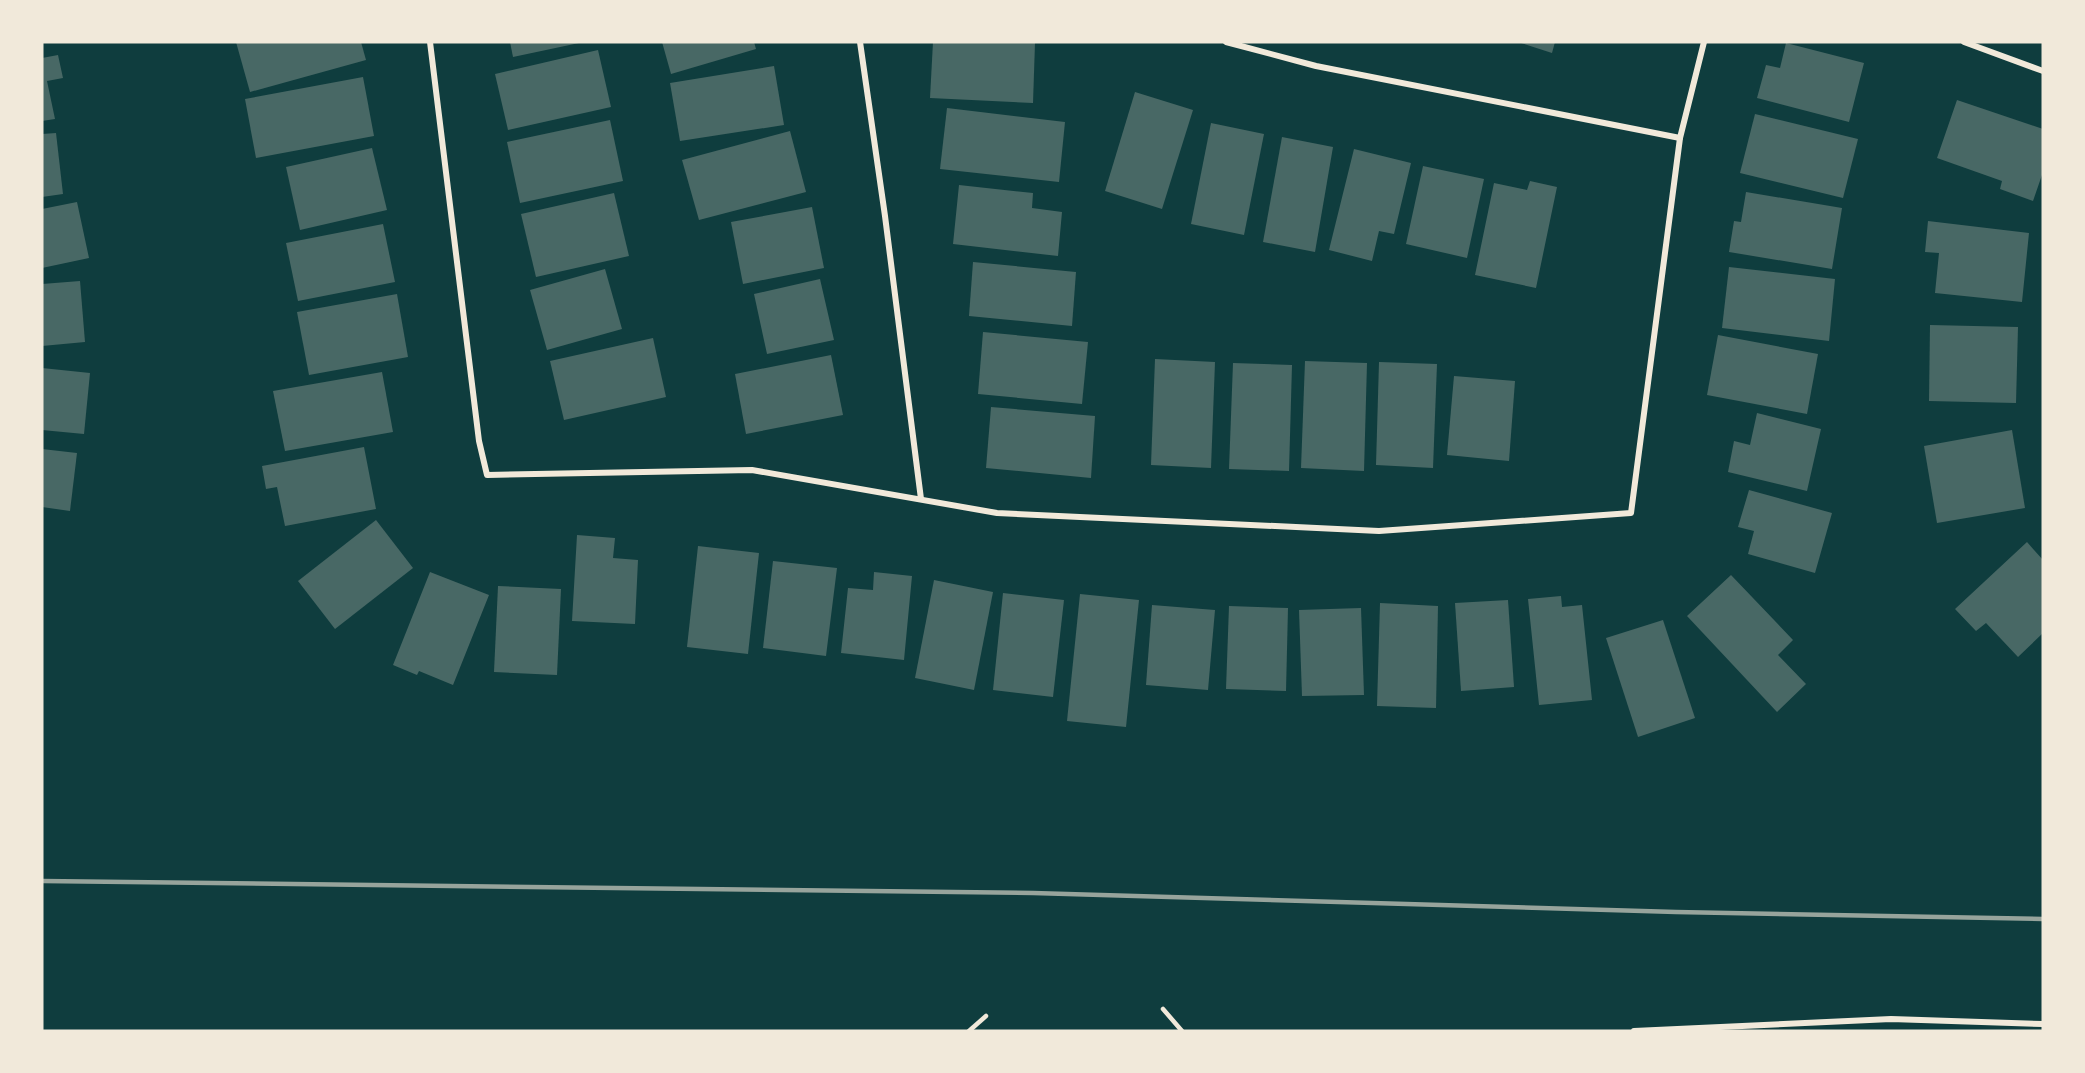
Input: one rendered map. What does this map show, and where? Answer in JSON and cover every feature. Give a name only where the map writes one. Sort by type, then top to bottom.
[{"type":"street","points":[[430,42],[479,441],[487,475],[752,470],[997,513],[1379,531],[1631,513],[1680,138],[1704,42]]},
{"type":"street","points":[[860,42],[921,499]]},
{"type":"street","points":[[1226,42],[1316,66],[1680,138]]},
{"type":"street","points":[[1964,42],[2043,71]]},
{"type":"street","points":[[1634,1031],[1891,1019],[2043,1024]]},
{"type":"lane","points":[[1163,1009],[1182,1031]]},
{"type":"lane","points":[[969,1031],[986,1016]]},
{"type":"building","points":[[236,42],[361,42],[366,60],[250,92]]},
{"type":"building","points":[[510,42],[579,42],[579,43],[513,57]]},
{"type":"building","points":[[662,42],[754,42],[756,49],[671,74]]},
{"type":"building","points":[[933,42],[1035,43],[1033,103],[930,98]]},
{"type":"building","points":[[1518,42],[1555,42],[1552,53]]},
{"type":"building","points":[[1786,43],[1864,63],[1849,122],[1757,98],[1766,65],[1780,68]]},
{"type":"building","points":[[598,50],[611,107],[508,130],[495,74]]},
{"type":"building","points":[[58,55],[63,78],[47,81],[55,119],[42,121],[42,58]]},
{"type":"building","points":[[774,66],[784,125],[680,141],[670,83]]},
{"type":"building","points":[[363,77],[374,136],[256,158],[245,99]]},
{"type":"building","points":[[1135,92],[1193,110],[1162,209],[1105,191]]},
{"type":"building","points":[[1957,100],[2043,129],[2043,172],[2033,201],[2000,189],[2002,181],[1937,158]]},
{"type":"building","points":[[947,108],[1065,122],[1059,182],[940,169]]},
{"type":"building","points":[[1755,114],[1858,139],[1843,198],[1740,173]]},
{"type":"building","points":[[610,120],[623,181],[520,203],[507,142]]},
{"type":"building","points":[[1211,123],[1264,134],[1244,235],[1191,224]]},
{"type":"building","points":[[790,131],[806,192],[699,220],[682,160]]},
{"type":"building","points":[[56,133],[63,194],[42,197],[42,134]]},
{"type":"building","points":[[1282,137],[1333,147],[1315,252],[1263,242]]},
{"type":"building","points":[[372,148],[387,210],[300,230],[286,167]]},
{"type":"building","points":[[1354,149],[1411,163],[1394,234],[1379,231],[1372,261],[1329,250]]},
{"type":"building","points":[[1423,166],[1484,179],[1467,258],[1406,244]]},
{"type":"building","points":[[1530,181],[1557,187],[1536,288],[1475,275],[1494,183],[1527,190]]},
{"type":"building","points":[[959,185],[1033,193],[1032,208],[1062,212],[1058,256],[953,244]]},
{"type":"building","points":[[1746,192],[1842,208],[1832,269],[1729,252],[1734,221],[1741,222]]},
{"type":"building","points":[[614,193],[629,256],[536,277],[521,214]]},
{"type":"building","points":[[77,202],[89,258],[42,268],[42,209]]},
{"type":"building","points":[[812,207],[824,268],[743,284],[731,222]]},
{"type":"building","points":[[1928,221],[2029,233],[2022,302],[1935,293],[1939,253],[1925,252]]},
{"type":"building","points":[[383,224],[395,282],[298,301],[286,243]]},
{"type":"building","points":[[973,262],[1076,272],[1072,326],[969,316]]},
{"type":"building","points":[[1729,267],[1835,279],[1829,341],[1722,328]]},
{"type":"building","points":[[605,269],[622,329],[547,350],[530,290]]},
{"type":"building","points":[[820,279],[834,340],[767,354],[754,294]]},
{"type":"building","points":[[80,281],[85,342],[42,346],[42,284]]},
{"type":"building","points":[[397,294],[408,357],[309,375],[297,312]]},
{"type":"building","points":[[1930,325],[2018,327],[2016,403],[1929,401]]},
{"type":"building","points":[[983,332],[1088,342],[1082,404],[978,394]]},
{"type":"building","points":[[1718,335],[1818,354],[1807,414],[1707,395]]},
{"type":"building","points":[[653,338],[666,397],[564,420],[550,361]]},
{"type":"building","points":[[831,355],[843,415],[746,434],[735,374]]},
{"type":"building","points":[[1155,359],[1215,362],[1211,468],[1151,465]]},
{"type":"building","points":[[1305,361],[1367,363],[1364,471],[1301,468]]},
{"type":"building","points":[[1379,362],[1437,364],[1433,468],[1376,465]]},
{"type":"building","points":[[1233,363],[1292,365],[1289,471],[1229,469]]},
{"type":"building","points":[[42,368],[90,373],[84,434],[42,430]]},
{"type":"building","points":[[382,372],[393,432],[285,451],[273,391]]},
{"type":"building","points":[[1454,376],[1515,381],[1509,461],[1447,455]]},
{"type":"building","points":[[991,407],[1095,416],[1091,478],[986,468]]},
{"type":"building","points":[[1757,413],[1821,429],[1807,491],[1728,472],[1734,441],[1750,445]]},
{"type":"building","points":[[2012,430],[2025,508],[1937,523],[1924,446]]},
{"type":"building","points":[[364,447],[376,509],[285,526],[277,487],[266,489],[262,466]]},
{"type":"building","points":[[42,449],[77,453],[70,511],[42,507]]},
{"type":"building","points":[[1749,490],[1832,513],[1815,573],[1748,554],[1754,531],[1738,527]]},
{"type":"building","points":[[376,520],[413,568],[335,629],[298,581]]},
{"type":"building","points":[[577,535],[615,538],[613,558],[638,560],[635,624],[572,621]]},
{"type":"building","points":[[2027,542],[2043,560],[2043,633],[2018,657],[1986,623],[1976,631],[1955,609]]},
{"type":"building","points":[[698,546],[759,553],[748,654],[687,647]]},
{"type":"building","points":[[773,561],[837,568],[826,656],[763,648]]},
{"type":"building","points":[[430,572],[489,595],[453,685],[419,671],[417,675],[393,665]]},
{"type":"building","points":[[874,572],[912,576],[904,660],[841,653],[848,588],[873,590]]},
{"type":"building","points":[[1731,575],[1793,640],[1778,655],[1806,684],[1777,712],[1687,616]]},
{"type":"building","points":[[934,580],[993,592],[974,690],[915,678]]},
{"type":"building","points":[[498,586],[561,589],[557,675],[494,672]]},
{"type":"building","points":[[1003,593],[1064,600],[1053,697],[993,690]]},
{"type":"building","points":[[1080,594],[1139,600],[1126,727],[1067,721]]},
{"type":"building","points":[[1561,596],[1562,607],[1582,605],[1592,700],[1539,705],[1528,599]]},
{"type":"building","points":[[1508,600],[1514,687],[1461,691],[1455,603]]},
{"type":"building","points":[[1380,603],[1438,606],[1436,708],[1377,706]]},
{"type":"building","points":[[1152,605],[1215,610],[1208,690],[1146,685]]},
{"type":"building","points":[[1229,606],[1288,608],[1286,691],[1226,689]]},
{"type":"building","points":[[1361,608],[1364,695],[1302,696],[1299,610]]},
{"type":"building","points":[[1663,620],[1695,718],[1638,737],[1606,638]]},
{"type":"railway","points":[[42,881],[1033,893],[1676,912],[2043,919]]}]
